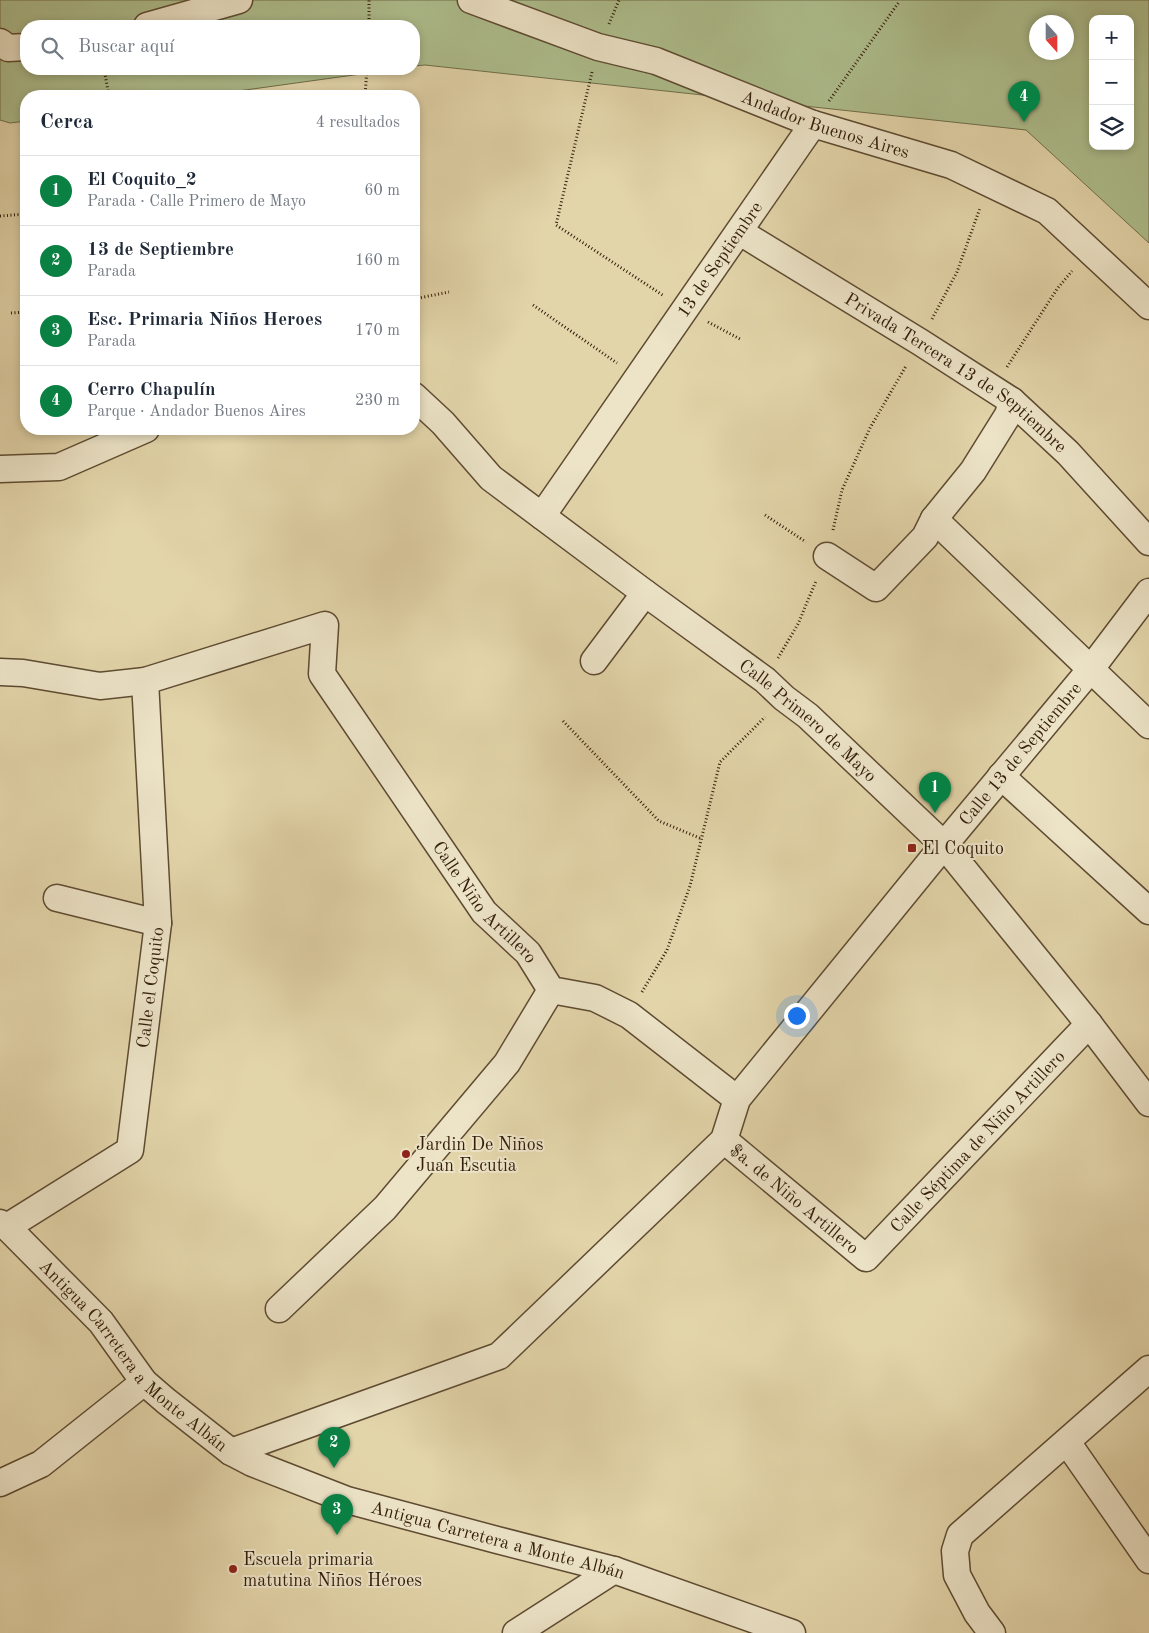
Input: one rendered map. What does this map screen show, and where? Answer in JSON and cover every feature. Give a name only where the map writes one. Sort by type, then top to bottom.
[{"type":"street","points":[[168,20],[239,0]]},
{"type":"street","name":"Andador Buenos Aires","points":[[471,0],[598,47],[656,61],[813,124],[951,165],[1047,211],[1088,250],[1147,301]]},
{"type":"street","points":[[0,42],[8,48],[20,47]]},
{"type":"street","name":"13 de Septiembre","points":[[542,516],[813,124]]},
{"type":"street","name":"Privada Tercera 13 de Septiembre","points":[[740,232],[920,342],[1004,396],[1068,453],[1149,542]]},
{"type":"street","points":[[828,556],[876,588],[925,538],[934,519],[973,471],[1008,415],[1004,396]]},
{"type":"street","name":"Calle Primero de Mayo","points":[[420,402],[443,423],[491,478],[765,680],[784,698],[808,716],[944,845],[1089,1024],[1149,1103]]},
{"type":"street","points":[[0,469],[58,467],[132,435]]},
{"type":"street","points":[[934,519],[1149,725]]},
{"type":"street","name":"Calle 13 de Septiembre","points":[[737,1100],[944,845],[1090,670],[1149,592]]},
{"type":"street","points":[[594,661],[645,593]]},
{"type":"street","name":"Calle Niño Artillero","points":[[145,681],[325,625],[322,674],[484,912],[528,953],[551,990]]},
{"type":"street","points":[[0,672],[23,673],[100,686],[145,681]]},
{"type":"street","name":"Calle el Coquito","points":[[4,1225],[130,1150],[158,923],[145,681]]},
{"type":"street","points":[[1002,776],[1149,911]]},
{"type":"street","points":[[57,898],[158,923]]},
{"type":"street","points":[[231,1452],[499,1356],[724,1140],[737,1100],[629,1014],[594,998],[551,990],[507,1063],[385,1208],[279,1309]]},
{"type":"street","name":"Calle Séptima de Niño Artillero","points":[[866,1258],[1089,1024]]},
{"type":"street","name":"$a. de Niño Artillero","points":[[724,1140],[866,1258]]},
{"type":"street","name":"Antigua Carretera a Monte Albán","points":[[4,1225],[101,1322],[144,1382],[231,1452],[252,1463],[347,1500],[614,1570],[792,1633]]},
{"type":"street","points":[[992,1633],[977,1612],[956,1575],[955,1551],[960,1535],[1149,1369]]},
{"type":"street","points":[[0,1483],[41,1464],[144,1382]]},
{"type":"street","points":[[1066,1442],[1149,1560]]},
{"type":"street","points":[[516,1633],[614,1570]]},
{"type":"path","points":[[368,20],[369,0]]},
{"type":"path","points":[[813,124],[899,2]]},
{"type":"path","points":[[598,47],[556,225],[685,310],[740,340]]},
{"type":"path","points":[[105,75],[107,90]]},
{"type":"path","points":[[365,90],[367,75]]},
{"type":"path","points":[[765,680],[798,624],[828,556],[842,490],[870,428],[920,342],[957,272],[989,184]]},
{"type":"path","points":[[0,216],[20,214]]},
{"type":"path","points":[[1004,396],[1013,357],[1057,289],[1088,250]]},
{"type":"path","points":[[420,298],[450,292]]},
{"type":"path","points":[[533,305],[638,377]]},
{"type":"path","points":[[11,313],[20,312]]},
{"type":"path","points":[[765,515],[828,556]]},
{"type":"path","points":[[629,1014],[667,950],[690,886],[720,762],[784,698]]},
{"type":"path","points":[[563,721],[659,821],[702,839]]},
{"type":"green space","points":[[0,0],[1149,0],[1149,243],[1026,130],[420,65],[420,20],[20,20],[20,75],[354,75],[245,90],[20,90],[20,122],[10,123],[0,120]]},
{"type":"place","name":"Cerro Chapulín","points":[[1024,122]]},
{"type":"place","name":"El Coquito_2","points":[[935,813]]},
{"type":"place","name":"El Coquito","points":[[912,848]]},
{"type":"place","name":"Jardin De Niños Juan Escutia","points":[[406,1154]]},
{"type":"place","name":"13 de Septiembre","points":[[334,1468]]},
{"type":"place","name":"Esc. Primaria Niños Heroes","points":[[337,1535]]},
{"type":"place","name":"Escuela primaria matutina Niños Héroes","points":[[233,1569]]}]
